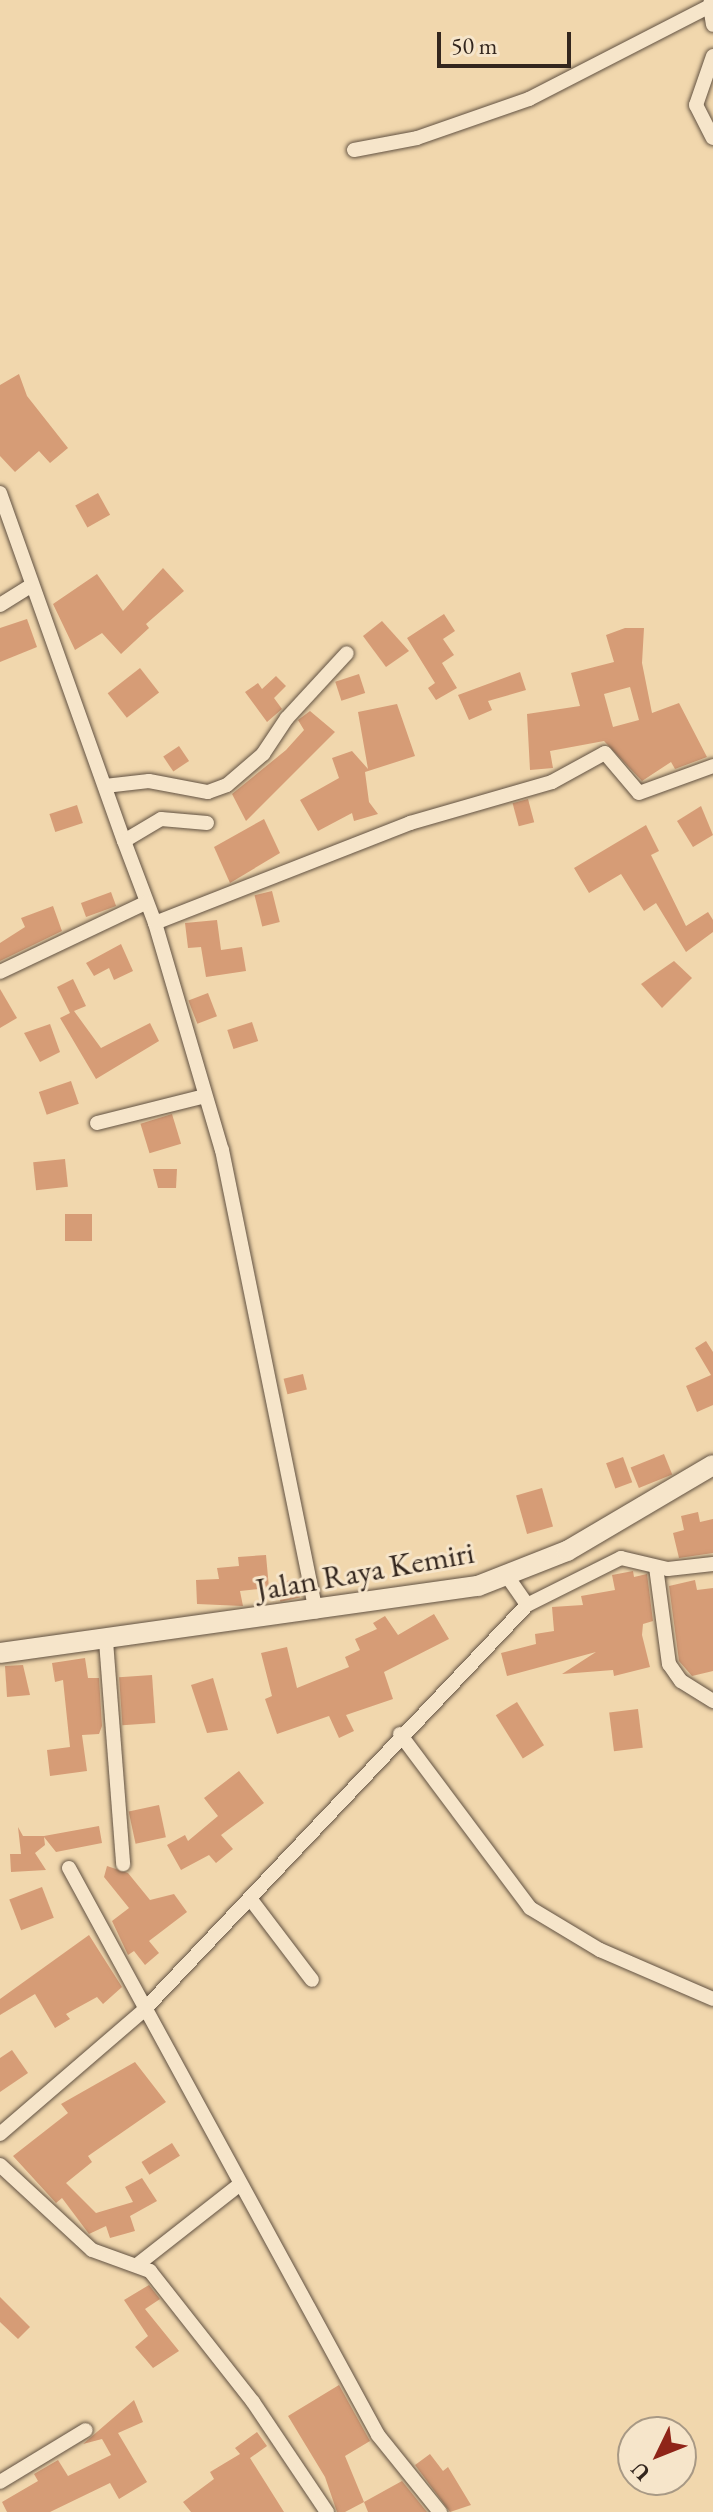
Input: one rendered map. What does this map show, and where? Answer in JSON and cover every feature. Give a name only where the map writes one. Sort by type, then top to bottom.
[{"type":"street","points":[[354,150],[417,138],[529,99],[710,3],[713,25]]},
{"type":"street","points":[[713,56],[696,105],[713,138]]},
{"type":"street","points":[[0,493],[29,587],[155,923],[205,1096],[248,1264],[316,1612]]},
{"type":"street","points":[[0,605],[29,587]]},
{"type":"street","points":[[105,786],[149,781],[208,792],[227,785],[263,754],[287,718],[347,653]]},
{"type":"street","points":[[155,923],[410,823],[552,782],[605,753],[639,793],[713,766]]},
{"type":"street","points":[[124,841],[161,819],[207,823]]},
{"type":"street","points":[[0,972],[145,903]]},
{"type":"street","points":[[97,1123],[205,1096]]},
{"type":"street","name":"Jalan Raya Kemiri","points":[[0,1653],[444,1593],[518,1593],[713,1465]]},
{"type":"street","points":[[0,2134],[142,2012],[252,1901],[400,1734],[518,1593],[621,1558],[656,1567],[713,1564]]},
{"type":"street","points":[[656,1567],[669,1664],[681,1681],[713,1701]]},
{"type":"street","points":[[106,1641],[123,1864]]},
{"type":"street","points":[[400,1734],[530,1908],[600,1950],[713,1999]]},
{"type":"street","points":[[69,1868],[142,2012],[378,2435],[440,2512]]},
{"type":"street","points":[[252,1901],[312,1980]]},
{"type":"street","points":[[0,2165],[92,2250],[137,2265],[162,2285],[253,2402],[327,2512]]},
{"type":"street","points":[[137,2265],[239,2185]]},
{"type":"street","points":[[0,2482],[86,2430]]},
{"type":"building","points":[[19,374],[27,396],[68,448],[50,463],[39,451],[15,472],[0,456],[0,385]]},
{"type":"building","points":[[98,493],[110,515],[87,527],[75,506]]},
{"type":"building","points":[[163,568],[184,591],[146,624],[149,628],[121,654],[102,633],[75,650],[53,604],[97,574],[123,611]]},
{"type":"building","points":[[444,614],[455,631],[443,639],[454,655],[442,663],[457,688],[436,700],[428,688],[435,683],[407,638]]},
{"type":"building","points":[[27,619],[37,647],[0,662],[0,628]]},
{"type":"building","points":[[382,621],[409,651],[386,667],[363,636]]},
{"type":"building","points":[[625,628],[644,628],[642,663],[652,713],[679,703],[707,757],[675,769],[671,762],[642,781],[604,741],[550,751],[553,768],[530,770],[527,714],[580,706],[571,673],[614,662],[606,635]],"holes":[[[630,687],[639,720],[613,727],[604,694]]]},
{"type":"building","points":[[140,668],[159,692],[127,718],[108,693]]},
{"type":"building","points":[[520,672],[526,690],[488,701],[492,710],[469,720],[458,695]]},
{"type":"building","points":[[359,674],[365,693],[341,701],[335,682]]},
{"type":"building","points":[[276,676],[286,686],[274,698],[282,709],[267,722],[245,692],[258,683],[262,689]]},
{"type":"building","points":[[397,704],[415,756],[365,772],[369,802],[378,814],[354,821],[352,813],[318,831],[300,800],[339,778],[332,758],[352,751],[368,769],[358,712]]},
{"type":"building","points":[[310,711],[335,732],[246,821],[232,794],[286,750],[304,730],[298,720]]},
{"type":"building","points":[[179,746],[189,761],[173,772],[163,757]]},
{"type":"building","points":[[528,799],[534,822],[519,826],[513,803]]},
{"type":"building","points":[[77,805],[83,823],[55,832],[49,814]]},
{"type":"building","points":[[701,806],[713,835],[693,847],[677,821]]},
{"type":"building","points":[[264,819],[280,853],[230,883],[214,847]]},
{"type":"building","points":[[646,825],[659,851],[651,855],[686,926],[708,912],[713,920],[713,932],[686,952],[656,903],[644,911],[621,874],[589,893],[574,868]]},
{"type":"building","points":[[272,891],[280,922],[262,926],[255,895]]},
{"type":"building","points":[[111,892],[116,906],[86,917],[81,903]]},
{"type":"building","points":[[53,906],[62,931],[0,961],[0,943],[25,927],[21,918]]},
{"type":"building","points":[[217,920],[221,950],[242,947],[246,971],[206,977],[201,947],[188,948],[185,923]]},
{"type":"building","points":[[121,944],[133,971],[114,980],[109,968],[94,976],[86,963]]},
{"type":"building","points":[[674,961],[692,978],[662,1008],[641,984]]},
{"type":"building","points":[[73,979],[86,1006],[74,1011],[101,1048],[150,1023],[159,1041],[96,1079],[60,1018],[70,1013],[57,987]]},
{"type":"building","points":[[0,989],[17,1018],[0,1028]]},
{"type":"building","points":[[208,993],[217,1016],[197,1024],[188,1001]]},
{"type":"building","points":[[252,1022],[258,1041],[233,1049],[227,1030]]},
{"type":"building","points":[[50,1024],[60,1052],[40,1062],[24,1033]]},
{"type":"building","points":[[71,1081],[79,1104],[47,1115],[39,1092]]},
{"type":"building","points":[[172,1114],[181,1144],[150,1153],[140,1124]]},
{"type":"building","points":[[65,1159],[68,1187],[36,1190],[33,1162]]},
{"type":"building","points":[[153,1169],[177,1169],[176,1188],[158,1188]]},
{"type":"building","points":[[65,1214],[92,1214],[92,1241],[65,1241]]},
{"type":"building","points":[[706,1341],[713,1352],[713,1405],[697,1412],[686,1386],[711,1375],[695,1348]]},
{"type":"building","points":[[303,1374],[307,1390],[287,1394],[284,1379]]},
{"type":"building","points":[[664,1454],[672,1474],[639,1488],[631,1467]]},
{"type":"building","points":[[623,1457],[632,1482],[615,1489],[606,1463]]},
{"type":"building","points":[[542,1488],[553,1526],[527,1534],[516,1495]]},
{"type":"building","points":[[698,1512],[700,1522],[713,1519],[713,1553],[679,1558],[673,1533],[684,1530],[681,1516]]},
{"type":"building","points":[[266,1555],[269,1588],[240,1591],[243,1606],[197,1604],[196,1580],[219,1579],[217,1568],[239,1566],[238,1557]]},
{"type":"building","points":[[633,1571],[634,1577],[647,1574],[653,1621],[643,1624],[642,1635],[650,1667],[614,1676],[613,1670],[562,1674],[596,1652],[507,1676],[501,1653],[536,1644],[535,1634],[554,1631],[552,1607],[583,1605],[581,1596],[615,1590],[612,1575]]},
{"type":"building","points":[[296,1579],[300,1598],[280,1602],[276,1583]]},
{"type":"building","points":[[695,1580],[697,1590],[713,1588],[713,1671],[692,1676],[679,1661],[669,1586]]},
{"type":"building","points":[[434,1614],[449,1639],[384,1672],[393,1699],[346,1715],[354,1731],[339,1738],[329,1716],[277,1734],[265,1699],[272,1696],[261,1653],[287,1647],[297,1688],[349,1667],[345,1657],[360,1650],[355,1639],[377,1629],[373,1623],[385,1616],[398,1635]]},
{"type":"building","points":[[85,1658],[88,1678],[99,1678],[102,1726],[99,1734],[82,1735],[87,1771],[50,1776],[47,1750],[70,1747],[63,1680],[55,1682],[52,1663]]},
{"type":"building","points":[[23,1665],[30,1695],[7,1697],[5,1666]]},
{"type":"building","points":[[152,1675],[155,1723],[122,1725],[119,1677]]},
{"type":"building","points":[[213,1678],[228,1730],[207,1733],[191,1685]]},
{"type":"building","points":[[517,1702],[544,1745],[523,1758],[496,1715]]},
{"type":"building","points":[[638,1709],[643,1748],[614,1751],[609,1713]]},
{"type":"building","points":[[239,1771],[264,1803],[221,1835],[233,1849],[216,1863],[209,1855],[181,1870],[167,1845],[185,1835],[188,1841],[218,1816],[204,1798]]},
{"type":"building","points":[[159,1805],[166,1837],[136,1844],[129,1811]]},
{"type":"building","points":[[99,1826],[102,1843],[56,1852],[44,1837],[45,1845],[35,1853],[46,1870],[11,1872],[10,1854],[21,1854],[18,1827],[23,1836],[44,1836]]},
{"type":"building","points":[[107,1866],[128,1873],[150,1900],[174,1894],[187,1912],[149,1941],[159,1953],[145,1965],[134,1951],[128,1955],[112,1921],[129,1908],[104,1877]]},
{"type":"building","points":[[42,1887],[54,1918],[21,1930],[9,1900]]},
{"type":"building","points":[[89,1935],[122,1987],[103,2004],[97,1997],[66,2014],[70,2019],[55,2028],[35,1994],[0,2015],[0,1999]]},
{"type":"building","points":[[12,2050],[28,2073],[0,2092],[0,2058]]},
{"type":"building","points":[[135,2062],[166,2102],[88,2156],[92,2162],[66,2183],[96,2213],[133,2202],[125,2187],[142,2178],[157,2201],[130,2216],[135,2231],[110,2238],[106,2226],[89,2234],[62,2198],[56,2203],[13,2156],[68,2113],[61,2104]]},
{"type":"building","points":[[172,2143],[180,2156],[149,2175],[141,2162]]},
{"type":"building","points":[[149,2285],[160,2299],[145,2309],[179,2351],[153,2368],[135,2347],[148,2336],[124,2300]]},
{"type":"building","points":[[0,2297],[30,2327],[18,2339],[0,2322]]},
{"type":"building","points":[[339,2385],[370,2441],[345,2456],[364,2502],[345,2512],[337,2512],[325,2477],[288,2416]]},
{"type":"building","points":[[134,2400],[143,2422],[118,2433],[147,2482],[119,2499],[110,2483],[50,2512],[7,2512],[2,2502],[38,2481],[34,2474],[58,2460],[68,2476],[111,2455],[102,2439],[83,2444]]},
{"type":"building","points":[[257,2432],[267,2446],[250,2458],[284,2512],[191,2512],[183,2502],[214,2479],[210,2472],[240,2454],[235,2448]]},
{"type":"building","points":[[430,2454],[443,2471],[448,2467],[471,2505],[450,2512],[415,2465]]},
{"type":"building","points":[[402,2481],[427,2512],[368,2512],[364,2502]]}]
